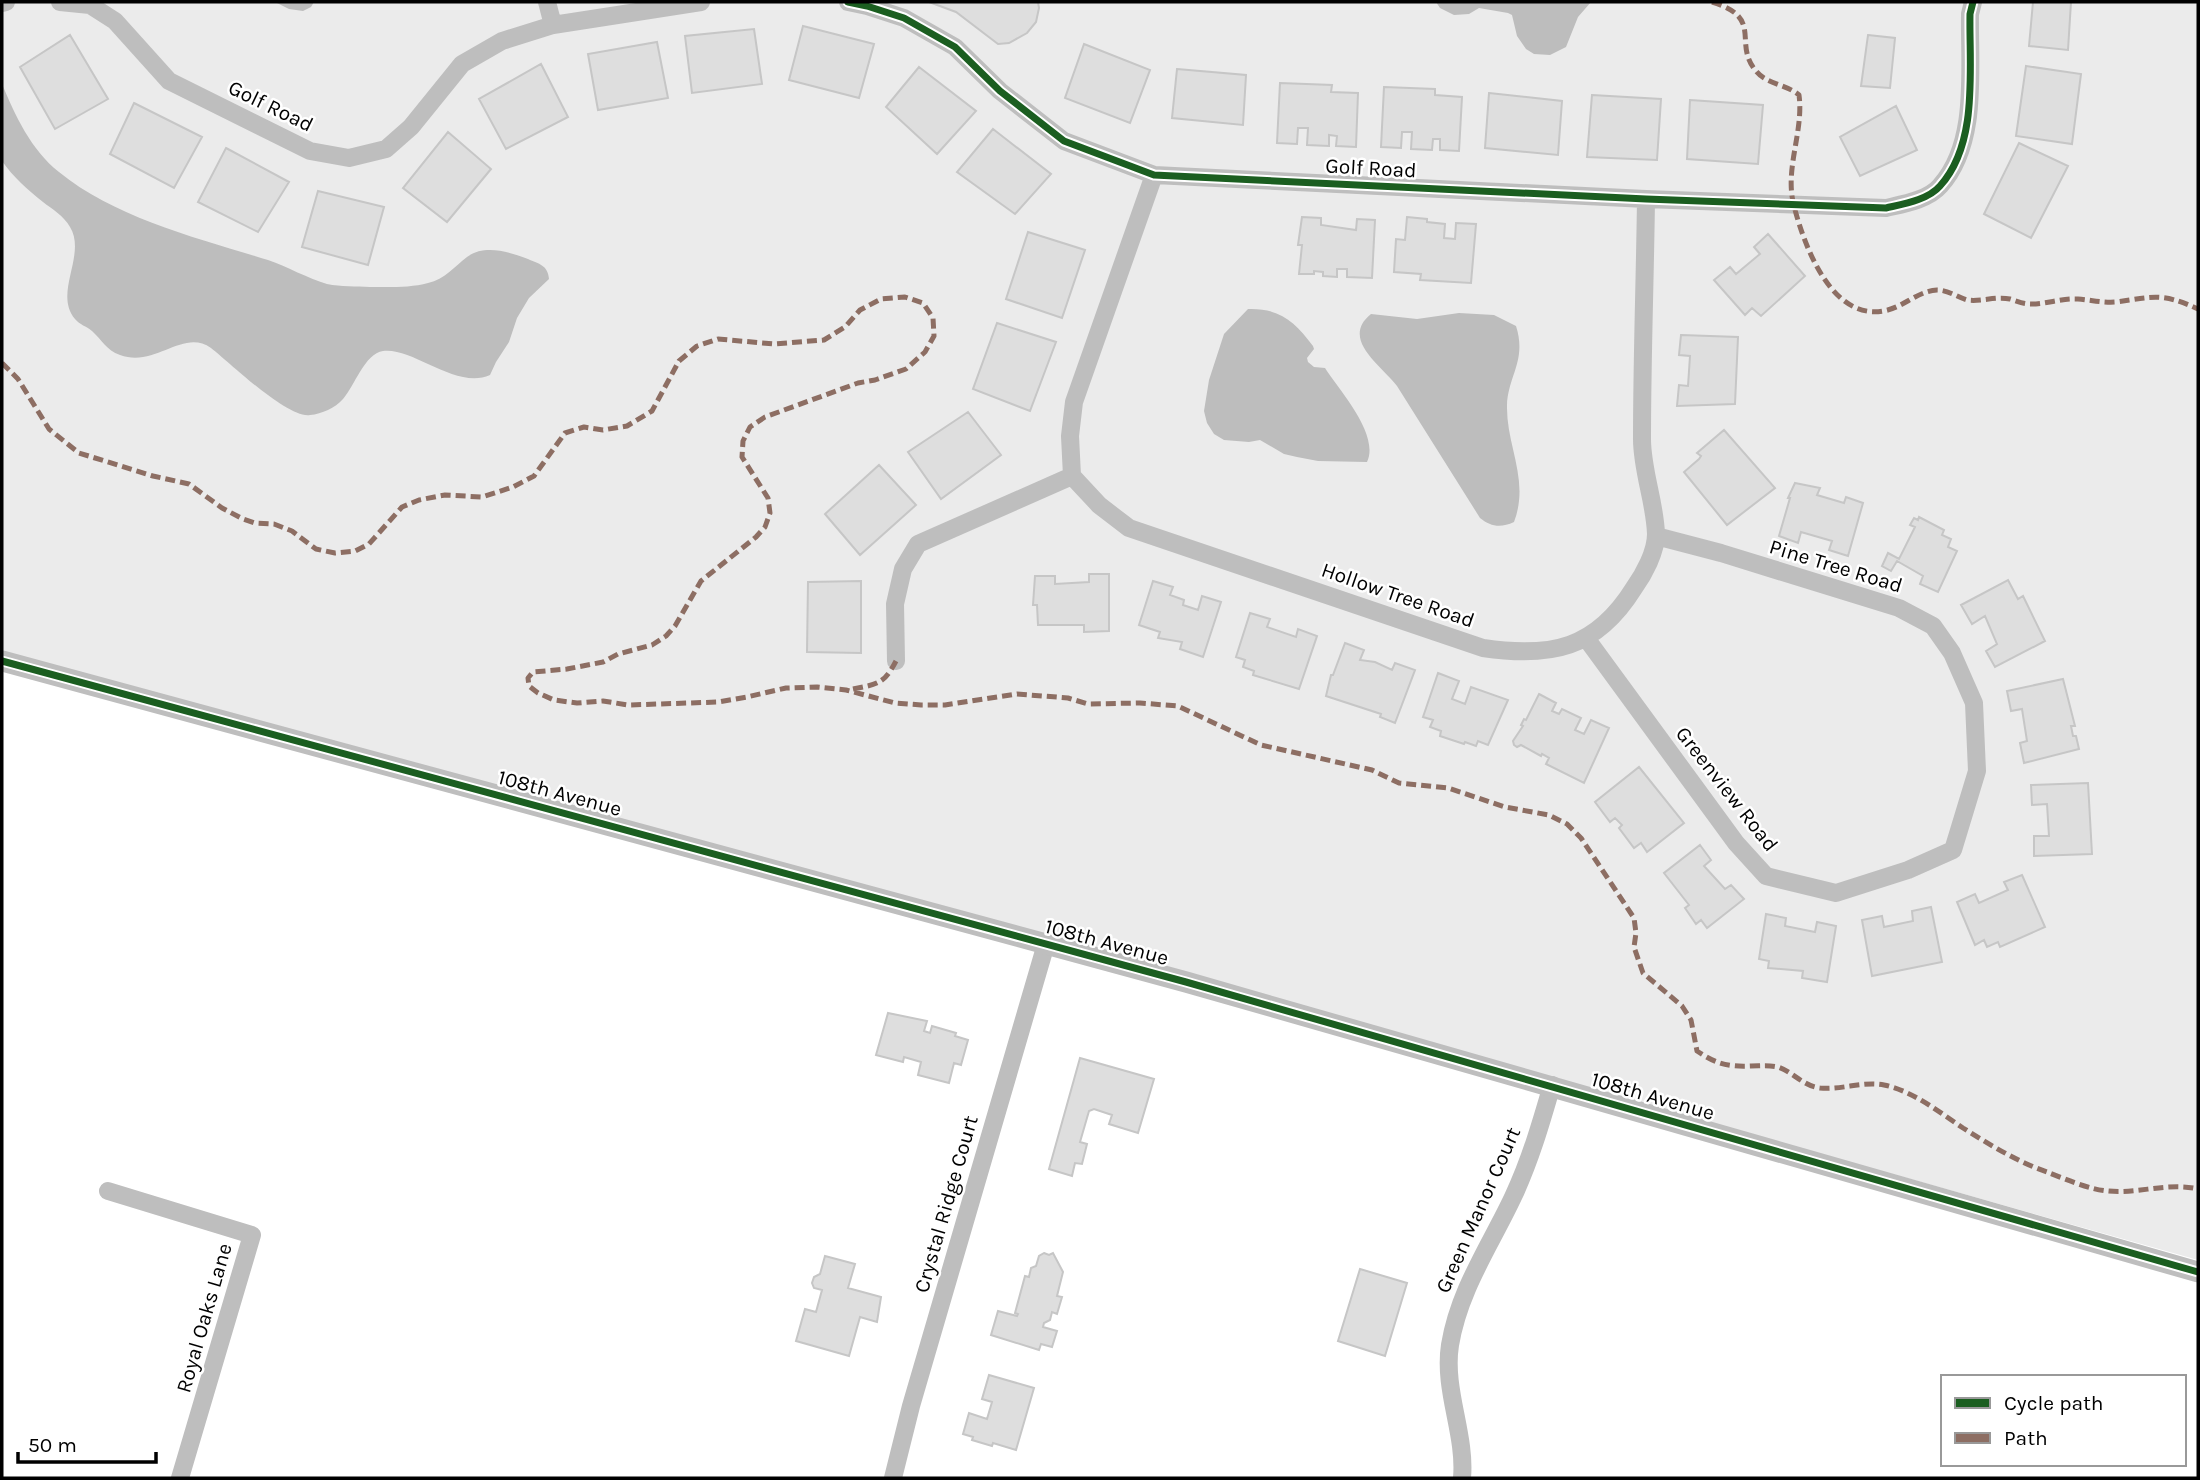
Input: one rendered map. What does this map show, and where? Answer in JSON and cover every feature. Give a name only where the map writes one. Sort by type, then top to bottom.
[{"type":"street","name":"Golf Road","points":[[60,2],[90,5],[115,21],[169,81],[310,151],[349,159],[386,149],[411,127],[462,64],[502,41],[553,25],[701,2]]},
{"type":"street","points":[[547,2],[553,25]]},
{"type":"street","name":"Golf Road","points":[[848,2],[904,18],[955,47],[1000,91],[1064,141],[1154,175],[1886,208],[1912,202],[1939,188],[1959,157],[1968,121],[1970,14],[1973,2]]},
{"type":"street","points":[[897,661],[895,604],[903,569],[918,544],[1072,476],[1070,436],[1074,401],[1154,175]]},
{"type":"street","name":"Hollow Tree Road","points":[[1072,476],[1099,505],[1129,528],[1483,648],[1519,653],[1555,649],[1586,638],[1620,610],[1644,572],[1656,536],[1642,443],[1646,199]]},
{"type":"street","name":"Pine Tree Road","points":[[1656,536],[1721,553],[1899,608],[1933,626],[1952,653],[1974,703],[1977,771],[1954,850]]},
{"type":"street","name":"Greenview Road","points":[[1586,638],[1736,843],[1766,876],[1836,892],[1908,870],[1954,850]]},
{"type":"street","name":"108th Avenue","points":[[2,661],[1046,944],[1552,1085],[2198,1272]]},
{"type":"street","name":"Crystal Ridge Court","points":[[892,1478],[1046,944]]},
{"type":"street","name":"Green Manor Court","points":[[1462,1478],[1450,1377],[1450,1347],[1458,1312],[1472,1276],[1513,1197],[1533,1150],[1552,1085]]},
{"type":"street","name":"Royal Oaks Lane","points":[[108,1191],[252,1235],[180,1478]]},
{"type":"shaded area","points":[[2,2],[2198,2],[2198,1260],[1918,1181],[2,659]]},
{"type":"shaded area","points":[[275,2],[314,2],[303,11],[289,9]]},
{"type":"shaded area","points":[[1436,2],[1591,2],[1578,17],[1566,47],[1550,55],[1534,54],[1526,49],[1517,36],[1512,15],[1508,13],[1479,8],[1469,14],[1454,15],[1440,8]]},
{"type":"shaded area","points":[[2,84],[25,131],[40,153],[59,172],[81,188],[132,215],[187,235],[268,260],[332,285],[421,285],[439,279],[474,253],[489,250],[513,254],[539,264],[547,271],[549,279],[529,298],[490,375],[463,377],[408,355],[383,351],[365,364],[340,402],[328,410],[310,415],[300,414],[274,400],[211,348],[201,343],[190,342],[145,357],[120,355],[77,321],[69,309],[68,286],[75,250],[70,227],[61,216],[21,183],[2,161]]},
{"type":"shaded area","points":[[1248,309],[1269,311],[1286,318],[1313,346],[1314,349],[1307,358],[1308,362],[1314,367],[1325,368],[1363,426],[1370,451],[1367,462],[1318,461],[1284,454],[1260,440],[1224,440],[1214,434],[1204,411],[1209,380],[1224,334]]},
{"type":"shaded area","points":[[1459,313],[1494,315],[1516,326],[1519,338],[1518,358],[1507,405],[1520,492],[1514,522],[1505,525],[1492,525],[1480,518],[1397,386],[1366,352],[1361,342],[1363,323],[1371,314],[1417,319]]},
{"type":"building","points":[[929,2],[1038,2],[1039,8],[1036,22],[1027,33],[1009,43],[998,44],[956,12]]},
{"type":"building","points":[[2033,2],[2071,2],[2068,50],[2029,46]]},
{"type":"building","points":[[803,26],[874,44],[859,98],[789,80]]},
{"type":"building","points":[[754,29],[762,84],[692,93],[685,36]]},
{"type":"building","points":[[70,35],[108,99],[55,129],[20,67]]},
{"type":"building","points":[[1868,35],[1895,38],[1890,88],[1861,86]]},
{"type":"building","points":[[657,42],[668,98],[598,110],[588,54]]},
{"type":"building","points":[[1084,44],[1150,70],[1130,123],[1065,98]]},
{"type":"building","points":[[541,64],[568,117],[506,149],[479,99]]},
{"type":"building","points":[[2026,66],[2081,74],[2072,144],[2016,136]]},
{"type":"building","points":[[919,67],[976,111],[937,154],[886,107]]},
{"type":"building","points":[[1177,69],[1246,75],[1243,125],[1172,118]]},
{"type":"building","points":[[1280,83],[1332,85],[1331,92],[1358,93],[1356,147],[1336,146],[1337,136],[1329,135],[1329,146],[1307,145],[1308,128],[1298,128],[1297,144],[1277,143]]},
{"type":"building","points":[[1384,87],[1435,89],[1435,95],[1462,97],[1459,151],[1440,150],[1440,139],[1433,139],[1432,150],[1411,149],[1412,132],[1402,132],[1401,148],[1381,147]]},
{"type":"building","points":[[1489,93],[1562,101],[1558,155],[1485,148]]},
{"type":"building","points":[[1592,95],[1661,99],[1657,160],[1587,157]]},
{"type":"building","points":[[1690,100],[1763,105],[1758,164],[1687,159]]},
{"type":"building","points":[[134,103],[202,137],[174,188],[110,154]]},
{"type":"building","points":[[1896,106],[1917,150],[1860,176],[1840,137]]},
{"type":"building","points":[[993,129],[1051,174],[1015,214],[957,172]]},
{"type":"building","points":[[448,132],[491,169],[447,222],[403,188]]},
{"type":"building","points":[[2019,143],[2068,166],[2031,238],[1984,214]]},
{"type":"building","points":[[226,148],[289,182],[258,232],[198,202]]},
{"type":"building","points":[[318,191],[384,207],[368,265],[302,247]]},
{"type":"building","points":[[1302,217],[1321,218],[1321,225],[1356,230],[1357,219],[1375,220],[1372,278],[1347,277],[1347,269],[1337,269],[1337,277],[1323,276],[1323,272],[1314,271],[1314,274],[1299,274],[1302,245],[1298,245]]},
{"type":"building","points":[[1407,217],[1445,224],[1444,238],[1455,239],[1456,223],[1476,224],[1471,283],[1420,280],[1421,274],[1394,272],[1396,239],[1405,240]]},
{"type":"building","points":[[1028,232],[1085,250],[1062,318],[1006,299]]},
{"type":"building","points":[[1768,234],[1805,276],[1761,316],[1752,308],[1745,315],[1714,280],[1730,267],[1736,274],[1760,254],[1754,247]]},
{"type":"building","points":[[997,323],[1056,342],[1030,411],[973,389]]},
{"type":"building","points":[[1681,335],[1738,337],[1735,404],[1677,406],[1679,385],[1688,386],[1690,356],[1679,355]]},
{"type":"building","points":[[968,412],[1001,455],[941,499],[908,452]]},
{"type":"building","points":[[1724,430],[1775,488],[1727,525],[1684,472],[1699,459],[1701,456],[1697,453]]},
{"type":"building","points":[[879,465],[916,505],[860,555],[825,514]]},
{"type":"building","points":[[1795,483],[1820,488],[1817,495],[1844,503],[1846,497],[1863,503],[1848,556],[1829,550],[1832,541],[1801,532],[1798,543],[1779,536],[1788,498]]},
{"type":"building","points":[[1919,517],[1944,530],[1942,535],[1951,539],[1948,547],[1957,551],[1938,592],[1920,584],[1923,576],[1897,561],[1891,571],[1882,566],[1888,553],[1899,559],[1915,527],[1910,525],[1914,518],[1918,520]]},
{"type":"building","points":[[1089,574],[1109,574],[1109,631],[1084,632],[1084,625],[1038,625],[1037,605],[1033,605],[1035,576],[1055,576],[1055,584],[1089,582]]},
{"type":"building","points":[[2008,580],[2018,599],[2023,596],[2045,641],[1995,667],[1986,651],[1997,644],[1985,616],[1972,624],[1961,605]]},
{"type":"building","points":[[861,581],[861,653],[807,652],[808,582]]},
{"type":"building","points":[[1153,581],[1173,587],[1170,595],[1184,600],[1183,605],[1198,610],[1202,596],[1221,602],[1203,657],[1180,649],[1182,642],[1158,638],[1160,632],[1139,625]]},
{"type":"building","points":[[1250,613],[1270,619],[1267,627],[1296,637],[1298,629],[1317,636],[1299,689],[1253,675],[1254,671],[1243,667],[1245,660],[1236,657]]},
{"type":"building","points":[[1345,643],[1364,650],[1360,660],[1375,662],[1392,670],[1395,663],[1415,670],[1395,723],[1380,717],[1381,714],[1326,696],[1331,675]]},
{"type":"building","points":[[1438,673],[1459,681],[1452,699],[1465,704],[1471,687],[1508,700],[1488,745],[1478,741],[1476,746],[1465,742],[1464,744],[1440,736],[1441,731],[1430,727],[1433,720],[1423,717]]},
{"type":"building","points":[[2063,679],[2075,726],[2071,726],[2073,736],[2076,736],[2079,749],[2024,763],[2020,743],[2027,741],[2022,709],[2011,711],[2007,691]]},
{"type":"building","points":[[1539,694],[1556,703],[1552,711],[1559,714],[1562,709],[1581,718],[1575,730],[1584,734],[1591,720],[1609,728],[1584,783],[1546,764],[1549,758],[1542,754],[1541,756],[1521,745],[1514,745],[1513,741]]},
{"type":"building","points":[[1639,767],[1684,823],[1647,852],[1641,843],[1634,848],[1619,828],[1622,825],[1615,818],[1610,822],[1595,802]]},
{"type":"building","points":[[2088,783],[2092,854],[2034,856],[2034,836],[2049,836],[2047,804],[2032,805],[2031,785]]},
{"type":"building","points":[[1700,845],[1711,860],[1704,866],[1725,889],[1731,885],[1744,899],[1707,928],[1701,920],[1696,924],[1685,908],[1689,905],[1664,873]]},
{"type":"building","points":[[2022,875],[2045,927],[2000,947],[1998,942],[1987,947],[1984,940],[1975,945],[1957,902],[1975,894],[1979,903],[2008,890],[2004,882]]},
{"type":"building","points":[[1931,907],[1942,962],[1872,976],[1862,920],[1882,916],[1884,927],[1913,921],[1912,911]]},
{"type":"building","points":[[1766,914],[1786,918],[1785,926],[1815,932],[1817,922],[1836,926],[1827,982],[1802,978],[1803,971],[1768,968],[1769,961],[1759,959]]},
{"type":"building","points":[[888,1013],[927,1021],[924,1031],[930,1033],[932,1026],[956,1033],[955,1036],[968,1040],[961,1065],[954,1063],[949,1083],[918,1075],[921,1062],[904,1057],[903,1062],[876,1055]]},
{"type":"building","points":[[1080,1058],[1154,1079],[1138,1133],[1109,1124],[1112,1115],[1094,1109],[1089,1111],[1080,1142],[1087,1144],[1082,1164],[1075,1163],[1072,1176],[1049,1169]]},
{"type":"building","points":[[1053,1253],[1063,1272],[1057,1296],[1062,1297],[1057,1314],[1052,1312],[1050,1320],[1044,1323],[1043,1327],[1057,1331],[1052,1347],[1041,1344],[1039,1350],[991,1335],[998,1311],[1017,1316],[1015,1313],[1025,1276],[1029,1277],[1031,1268],[1036,1266],[1039,1256]]},
{"type":"building","points":[[825,1256],[855,1264],[848,1288],[881,1297],[877,1322],[860,1317],[849,1356],[796,1341],[805,1309],[816,1312],[822,1290],[814,1288],[812,1283],[814,1277],[820,1274]]},
{"type":"building","points":[[1360,1269],[1407,1283],[1385,1356],[1338,1341]]},
{"type":"building","points":[[989,1375],[1034,1388],[1016,1450],[972,1440],[973,1437],[963,1434],[969,1413],[987,1419],[992,1402],[982,1399]]},
{"type":"marked path","points":[[1712,2],[1728,8],[1743,23],[1746,51],[1756,71],[1765,79],[1799,95],[1799,123],[1791,178],[1794,206],[1813,259],[1835,292],[1849,304],[1865,311],[1883,311],[1923,293],[1937,290],[1967,300],[2005,298],[2031,304],[2072,299],[2111,302],[2157,297],[2175,300],[2198,309]]},
{"type":"marked path","points":[[2,363],[18,379],[49,429],[79,453],[189,484],[222,508],[243,519],[274,524],[292,531],[316,549],[335,553],[355,551],[369,544],[402,507],[419,500],[445,495],[482,497],[513,487],[534,476],[565,433],[584,427],[603,430],[627,426],[652,411],[679,361],[697,346],[718,339],[774,344],[824,340],[845,327],[860,310],[881,299],[905,297],[923,303],[933,318],[934,336],[925,352],[906,369],[858,383],[765,417],[750,427],[743,441],[742,457],[768,498],[770,513],[765,527],[701,581],[675,626],[666,636],[652,645],[618,654],[603,662],[533,672],[528,678],[529,686],[554,700],[577,703],[603,701],[628,705],[718,702],[786,688],[817,687],[846,690],[895,703],[921,705],[945,705],[1017,694],[1068,698],[1088,704],[1140,703],[1178,706],[1261,745],[1372,770],[1399,783],[1448,788],[1505,807],[1549,815],[1567,824],[1581,838],[1634,918],[1634,947],[1643,973],[1682,1006],[1691,1020],[1697,1051],[1716,1062],[1778,1067],[1808,1085],[1820,1088],[1868,1084],[1895,1088],[1925,1103],[2015,1158],[2094,1189],[2198,1189]]},
{"type":"marked path","points":[[853,689],[884,679],[896,661]]},
{"type":"cycle path","points":[[848,2],[904,18],[955,47],[1000,91],[1064,141],[1154,175],[1886,208],[1915,201],[1935,191],[1952,168],[1961,149],[1969,104],[1970,14],[1973,2]]},
{"type":"cycle path","points":[[2,661],[1186,982],[2198,1272]]}]
